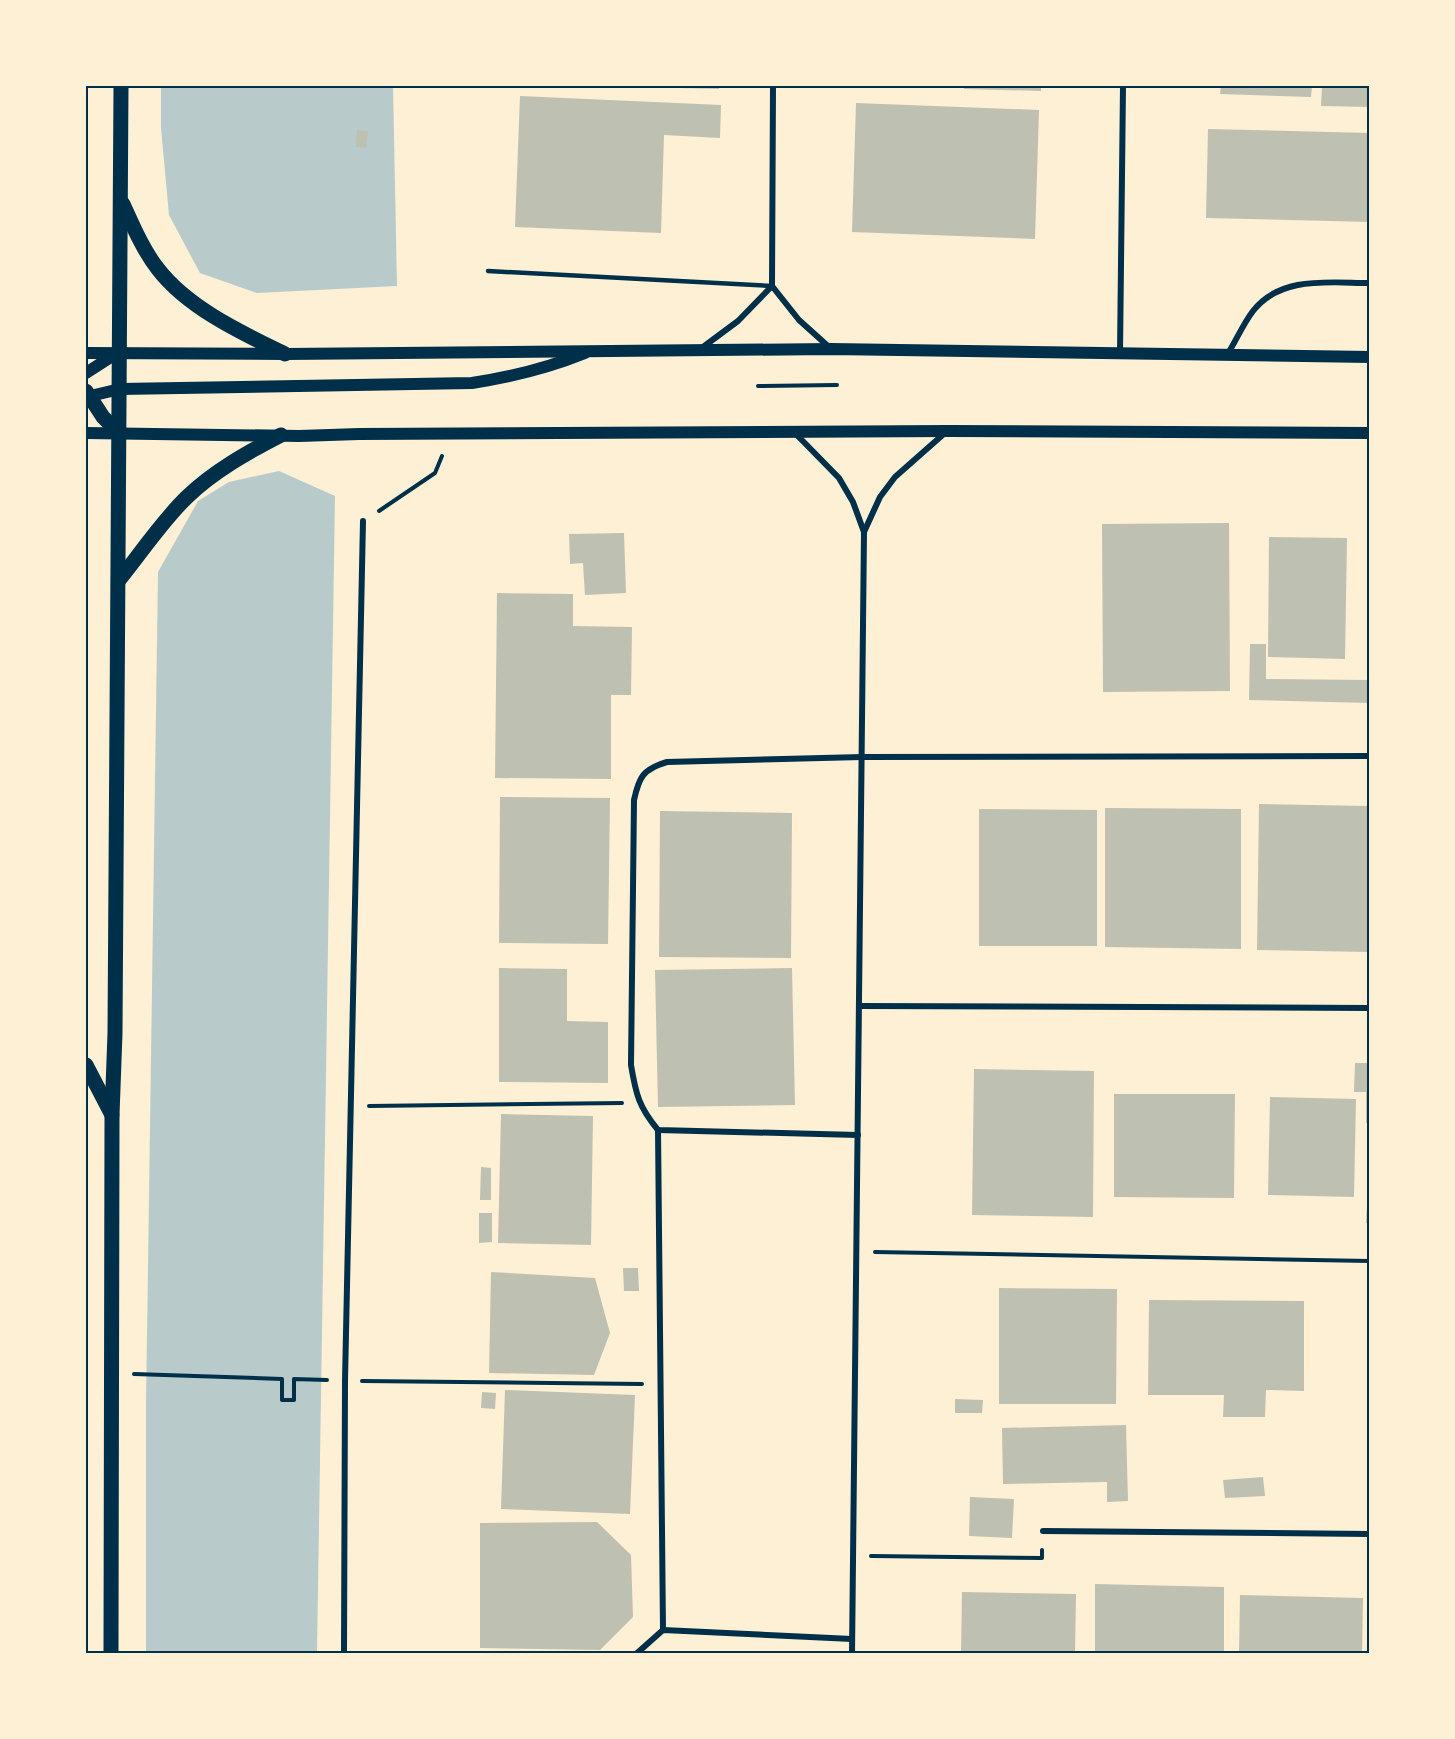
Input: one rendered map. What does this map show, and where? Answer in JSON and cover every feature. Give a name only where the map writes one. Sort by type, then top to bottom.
[{"type":"main road","points":[[111,1653],[112,1115],[116,1009],[121,86]]},
{"type":"main road","points":[[120,197],[138,238],[158,270],[177,289],[234,329],[285,354]]},
{"type":"main road","points":[[86,353],[285,354],[831,349],[1370,357]]},
{"type":"main road","points":[[120,434],[86,395],[120,389],[472,383],[524,374],[595,350]]},
{"type":"main road","points":[[86,373],[118,352]]},
{"type":"main road","points":[[86,433],[281,435],[948,431],[1370,433]]},
{"type":"main road","points":[[119,580],[187,497],[248,452],[281,435]]},
{"type":"main road","points":[[86,1065],[112,1115]]},
{"type":"street","points":[[773,86],[772,286],[799,320],[831,349]]},
{"type":"street","points":[[1120,354],[1123,86]]},
{"type":"street","points":[[1227,355],[1253,311],[1276,292],[1308,283],[1370,283]]},
{"type":"street","points":[[699,350],[738,321],[772,286]]},
{"type":"street","points":[[864,532],[880,497],[895,477],[948,431]]},
{"type":"street","points":[[795,433],[839,478],[853,502],[864,532],[852,1653]]},
{"type":"street","points":[[344,1653],[345,1381],[363,521]]},
{"type":"street","points":[[663,1630],[658,1130],[644,1113],[636,1094],[631,1065],[634,800],[642,776],[652,766],[667,762],[862,758],[1370,756]]},
{"type":"street","points":[[859,1006],[1370,1008]]},
{"type":"street","points":[[658,1130],[858,1135]]},
{"type":"street","points":[[1043,1531],[1370,1534]]},
{"type":"street","points":[[636,1653],[663,1630],[852,1639]]},
{"type":"lane","points":[[488,271],[772,286]]},
{"type":"path","points":[[758,386],[837,385]]},
{"type":"path","points":[[363,521],[435,473],[450,434]]},
{"type":"path","points":[[350,1107],[620,1103],[629,1104],[644,1113]]},
{"type":"path","points":[[856,1252],[1370,1261]]},
{"type":"path","points":[[132,1374],[282,1379],[282,1400],[294,1400],[294,1379],[661,1385]]},
{"type":"path","points":[[852,1556],[1042,1558],[1043,1531]]},
{"type":"shaded area","points":[[161,86],[393,86],[397,286],[257,293],[200,273],[169,215],[161,128]]},
{"type":"shaded area","points":[[279,471],[335,496],[317,1653],[146,1654],[146,1405],[158,572],[198,501],[229,482]]},
{"type":"building","points":[[719,86],[719,89],[638,87]]},
{"type":"building","points":[[964,86],[1041,86],[1041,91],[964,89]]},
{"type":"building","points":[[1221,86],[1312,86],[1311,97],[1220,94]]},
{"type":"building","points":[[1322,86],[1370,86],[1370,107],[1321,106]]},
{"type":"building","points":[[520,96],[721,105],[720,138],[664,135],[661,233],[515,227]]},
{"type":"building","points":[[856,103],[1039,110],[1035,239],[852,232]]},
{"type":"building","points":[[1208,129],[1370,133],[1370,222],[1206,218]]},
{"type":"building","points":[[357,130],[368,131],[366,148],[356,147]]},
{"type":"building","points":[[1229,523],[1230,691],[1103,692],[1102,524]]},
{"type":"building","points":[[624,533],[626,593],[585,595],[583,563],[570,564],[569,534]]},
{"type":"building","points":[[1269,537],[1347,538],[1345,659],[1268,657]]},
{"type":"building","points":[[497,593],[573,594],[573,626],[632,627],[631,695],[611,695],[611,779],[495,778]]},
{"type":"building","points":[[1250,644],[1266,644],[1266,679],[1370,680],[1370,703],[1249,700]]},
{"type":"building","points":[[500,797],[610,798],[608,944],[499,943]]},
{"type":"building","points":[[1259,804],[1370,806],[1370,952],[1257,950]]},
{"type":"building","points":[[1105,808],[1241,809],[1241,949],[1105,947]]},
{"type":"building","points":[[979,809],[1097,810],[1097,946],[979,946]]},
{"type":"building","points":[[660,811],[792,813],[791,958],[659,957]]},
{"type":"building","points":[[499,968],[567,969],[567,1021],[608,1022],[608,1083],[499,1082]]},
{"type":"building","points":[[792,968],[795,1105],[658,1107],[655,970]]},
{"type":"building","points":[[1355,1063],[1370,1063],[1370,1123],[1366,1123],[1366,1092],[1354,1092]]},
{"type":"building","points":[[974,1069],[1094,1071],[1093,1217],[972,1215]]},
{"type":"building","points":[[1114,1094],[1235,1094],[1234,1198],[1114,1197]]},
{"type":"building","points":[[1270,1097],[1356,1099],[1354,1197],[1268,1195]]},
{"type":"building","points":[[501,1114],[593,1116],[591,1245],[498,1243]]},
{"type":"building","points":[[481,1167],[491,1168],[491,1200],[480,1200]]},
{"type":"building","points":[[1368,1188],[1370,1188],[1370,1223],[1366,1223]]},
{"type":"building","points":[[479,1213],[492,1213],[492,1242],[479,1243]]},
{"type":"building","points":[[623,1268],[638,1268],[639,1291],[624,1291]]},
{"type":"building","points":[[491,1272],[595,1278],[610,1333],[594,1375],[489,1373]]},
{"type":"building","points":[[999,1288],[1117,1289],[1116,1404],[999,1404]]},
{"type":"building","points":[[1149,1300],[1304,1301],[1304,1391],[1266,1390],[1265,1417],[1223,1417],[1224,1395],[1148,1395]]},
{"type":"building","points":[[505,1390],[635,1395],[630,1514],[501,1509]]},
{"type":"building","points":[[482,1392],[496,1393],[495,1409],[481,1408]]},
{"type":"building","points":[[955,1399],[983,1400],[982,1413],[955,1413]]},
{"type":"building","points":[[1126,1425],[1128,1501],[1107,1502],[1107,1482],[1003,1484],[1002,1428]]},
{"type":"building","points":[[1263,1477],[1265,1496],[1225,1498],[1223,1480]]},
{"type":"building","points":[[970,1497],[1014,1499],[1012,1538],[969,1536]]},
{"type":"building","points":[[597,1522],[631,1555],[633,1617],[600,1650],[480,1648],[480,1523]]},
{"type":"building","points":[[1095,1584],[1224,1587],[1224,1654],[1095,1654]]},
{"type":"building","points":[[962,1592],[1076,1594],[1075,1654],[961,1654]]},
{"type":"building","points":[[1240,1595],[1363,1598],[1362,1654],[1239,1654]]}]
